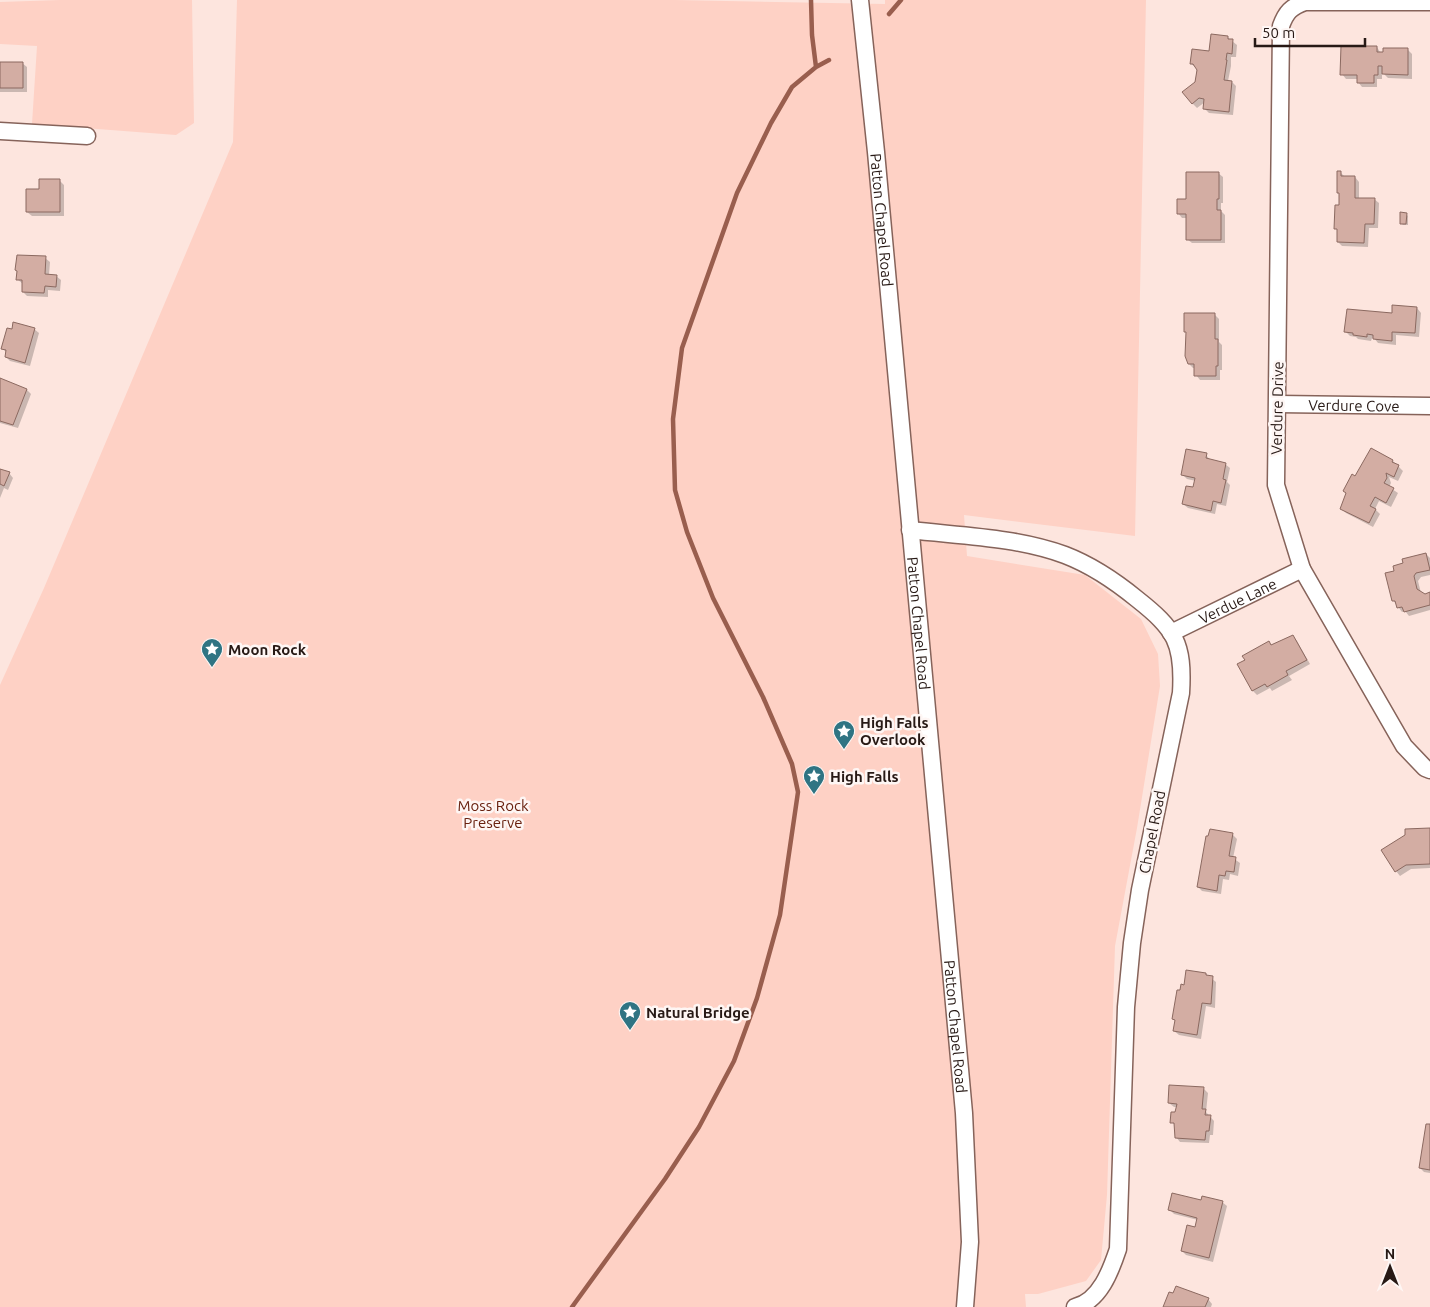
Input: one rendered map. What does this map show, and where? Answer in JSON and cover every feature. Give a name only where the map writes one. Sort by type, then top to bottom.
[{"type":"street","name":"Patton Chapel Road","points":[[860,0],[876,152],[964,1113],[970,1242],[966,1307]]},
{"type":"street","name":"Verdure Drive","points":[[1430,2],[1305,2],[1293,6],[1285,14],[1281,26],[1276,485],[1302,568],[1404,746],[1425,768],[1430,770]]},
{"type":"street","points":[[0,131],[87,136]]},
{"type":"street","name":"Verdure Cove","points":[[1278,404],[1430,406]]},
{"type":"street","name":"Chapel Road","points":[[910,530],[1012,542],[1065,556],[1095,570],[1123,587],[1154,612],[1172,633],[1180,649],[1182,671],[1180,693],[1140,890],[1132,943],[1126,1007],[1118,1249],[1110,1273],[1099,1290],[1081,1306],[1075,1307]]},
{"type":"street","name":"Verdue Lane","points":[[1172,633],[1302,568]]},
{"type":"green space","points":[[192,0],[194,123],[176,135],[32,124],[37,46],[0,44],[0,2]]},
{"type":"green space","name":"Moss Rock Preserve","points":[[237,0],[675,0],[885,4],[885,0],[1146,0],[1135,536],[964,515],[967,556],[1085,575],[1141,619],[1158,654],[1160,686],[1137,828],[1115,946],[1107,1195],[1101,1260],[1086,1281],[1038,1294],[1025,1294],[1026,1307],[0,1307],[0,685],[44,588],[233,142]]},
{"type":"building","points":[[1211,34],[1228,36],[1228,39],[1233,39],[1232,54],[1227,53],[1224,80],[1232,81],[1229,112],[1203,109],[1204,99],[1199,98],[1192,104],[1182,92],[1195,82],[1197,70],[1193,64],[1190,64],[1192,49],[1209,51]]},
{"type":"building","points":[[1341,46],[1377,46],[1377,52],[1383,52],[1383,48],[1408,48],[1408,75],[1382,74],[1382,66],[1378,66],[1378,75],[1374,75],[1374,83],[1357,83],[1357,75],[1340,75]]},
{"type":"building","points":[[0,62],[23,62],[23,88],[0,88]]},
{"type":"building","points":[[1337,171],[1341,171],[1341,176],[1355,176],[1355,198],[1375,198],[1374,224],[1365,224],[1364,243],[1337,242],[1337,229],[1334,229],[1335,205],[1339,205]]},
{"type":"building","points":[[1186,172],[1219,172],[1217,210],[1221,210],[1221,240],[1186,240],[1186,214],[1177,214],[1177,199],[1186,199]]},
{"type":"building","points":[[39,179],[60,179],[60,212],[26,212],[26,189],[39,189]]},
{"type":"building","points":[[1400,212],[1407,213],[1406,224],[1400,224]]},
{"type":"building","points":[[17,255],[46,256],[45,274],[57,275],[56,287],[45,286],[44,293],[22,292],[22,280],[16,280]]},
{"type":"building","points":[[1392,305],[1417,307],[1415,333],[1392,332],[1392,341],[1373,339],[1373,335],[1367,334],[1367,337],[1344,332],[1347,309],[1392,313]]},
{"type":"building","points":[[1184,313],[1215,313],[1215,339],[1218,339],[1216,376],[1194,376],[1194,364],[1188,364],[1185,356],[1186,332],[1184,332]]},
{"type":"building","points":[[13,322],[35,328],[25,363],[5,357],[6,350],[1,349],[7,328],[12,329]]},
{"type":"building","points":[[0,378],[27,389],[13,425],[0,421]]},
{"type":"building","points":[[1371,448],[1399,465],[1394,477],[1386,473],[1387,478],[1384,483],[1394,488],[1386,503],[1375,497],[1370,506],[1376,509],[1369,523],[1340,509],[1346,493],[1343,491],[1352,474],[1355,476]]},
{"type":"building","points":[[1186,449],[1207,453],[1206,458],[1226,463],[1223,479],[1226,480],[1221,503],[1213,501],[1211,511],[1182,504],[1186,486],[1193,487],[1195,478],[1181,475]]},
{"type":"building","points":[[0,469],[10,472],[4,486],[0,484]]},
{"type":"building","points":[[1426,553],[1430,570],[1416,573],[1414,576],[1417,589],[1425,594],[1430,592],[1430,605],[1404,612],[1402,607],[1397,608],[1395,601],[1392,601],[1385,573],[1394,571],[1393,566],[1403,563],[1402,559]]},
{"type":"building","points":[[1293,635],[1307,660],[1286,671],[1288,675],[1267,687],[1265,684],[1252,691],[1237,664],[1245,660],[1242,656],[1269,641],[1271,645]]},
{"type":"building","points":[[1430,828],[1430,864],[1406,865],[1395,872],[1381,850],[1405,835],[1405,829]]},
{"type":"building","points":[[1210,829],[1233,833],[1229,856],[1236,857],[1234,872],[1226,871],[1225,876],[1219,875],[1217,891],[1197,887],[1206,836],[1208,836]]},
{"type":"building","points":[[1186,970],[1213,976],[1211,1004],[1202,1003],[1197,1035],[1173,1031],[1175,1020],[1172,1019],[1177,990],[1180,990],[1181,984],[1184,985]]},
{"type":"building","points":[[1169,1085],[1204,1087],[1202,1109],[1206,1109],[1205,1115],[1211,1115],[1209,1131],[1206,1131],[1205,1140],[1175,1138],[1174,1123],[1170,1123],[1171,1112],[1175,1112],[1177,1104],[1168,1103]]},
{"type":"building","points":[[1426,1124],[1430,1124],[1430,1170],[1419,1168]]},
{"type":"building","points":[[1172,1193],[1201,1200],[1202,1196],[1223,1201],[1209,1258],[1181,1251],[1187,1225],[1195,1227],[1197,1218],[1168,1210]]},
{"type":"building","points":[[1176,1286],[1209,1298],[1205,1307],[1163,1307],[1169,1292],[1173,1293]]},
{"type":"waterway","points":[[811,0],[812,35],[816,67]]},
{"type":"waterway","points":[[889,14],[901,0]]},
{"type":"waterway","points":[[572,1307],[665,1179],[699,1127],[734,1061],[757,998],[780,915],[798,792],[792,764],[763,697],[713,598],[687,532],[675,490],[673,419],[682,348],[737,193],[771,123],[792,87],[816,67],[829,60]]},
{"type":"place","name":"Moon Rock","points":[[212,668]]},
{"type":"place","name":"High Falls Overlook","points":[[844,750]]},
{"type":"place","name":"High Falls","points":[[814,795]]},
{"type":"place","name":"Natural Bridge","points":[[630,1031]]}]
